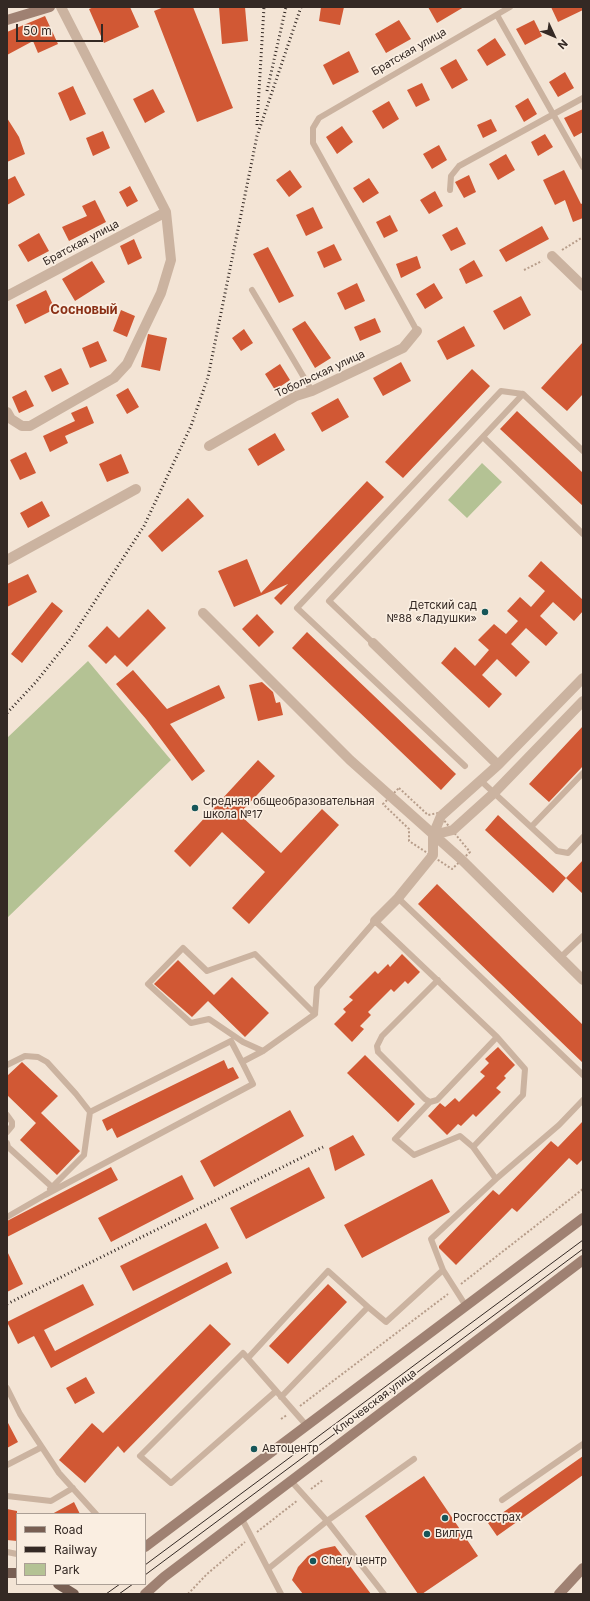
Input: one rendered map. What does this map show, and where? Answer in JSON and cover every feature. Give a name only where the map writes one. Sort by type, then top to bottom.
[{"type":"main road","points":[[7,20],[50,7]]},
{"type":"main road","name":"Ключевская улица","points":[[146,1546],[583,1218]]},
{"type":"main road","name":"Ключевская улица","points":[[145,1594],[291,1481],[580,1263]]},
{"type":"main road","points":[[559,1594],[583,1568]]},
{"type":"main road","points":[[60,1585],[74,1594]]},
{"type":"street","points":[[7,412],[11,419],[22,426],[30,426],[114,378],[126,364],[161,293],[171,260],[166,212],[61,7]]},
{"type":"street","name":"Братская улица","points":[[7,296],[166,212]]},
{"type":"street","points":[[552,256],[583,286]]},
{"type":"street","name":"Тобольская улица","points":[[209,446],[296,396],[312,391],[403,348],[417,331]]},
{"type":"street","points":[[7,560],[136,490]]},
{"type":"street","points":[[203,613],[350,760],[462,860],[583,980]]},
{"type":"street","points":[[373,643],[498,765]]},
{"type":"street","points":[[375,921],[398,898],[433,855],[434,835],[441,816],[498,765],[583,678]]},
{"type":"street","points":[[434,835],[453,830],[494,793],[582,702],[568,693]]},
{"type":"lane","name":"Братская улица","points":[[417,331],[313,143],[312,128],[319,118],[510,7]]},
{"type":"lane","points":[[497,14],[583,167]]},
{"type":"lane","points":[[450,190],[451,176],[459,166],[555,115],[583,98]]},
{"type":"lane","points":[[252,290],[312,391]]},
{"type":"lane","points":[[465,766],[297,608],[501,391],[524,394],[583,451]]},
{"type":"lane","points":[[373,643],[329,601],[524,394]]},
{"type":"lane","points":[[483,438],[583,534]]},
{"type":"lane","points":[[532,828],[583,772]]},
{"type":"lane","points":[[480,780],[557,852],[568,854],[583,837]]},
{"type":"lane","points":[[398,898],[583,1074]]},
{"type":"lane","points":[[242,1062],[263,1051],[314,1014],[317,988],[375,921],[497,1037],[526,1069],[523,1095],[472,1147]]},
{"type":"lane","points":[[560,958],[583,936]]},
{"type":"lane","points":[[263,1051],[244,1042],[209,1019],[191,1023],[148,984],[183,948],[207,972],[255,954],[314,1014]]},
{"type":"lane","points":[[430,1102],[378,1052],[377,1046],[382,1036],[438,980]]},
{"type":"lane","points":[[496,1179],[472,1147],[460,1136],[414,1156],[395,1139],[430,1102],[437,1100],[497,1037]]},
{"type":"lane","points":[[7,1217],[44,1195],[253,1084],[231,1042],[90,1112]]},
{"type":"lane","points":[[7,1065],[25,1056],[38,1057],[47,1062],[90,1112],[84,1155],[44,1195]]},
{"type":"lane","points":[[466,1306],[443,1270],[431,1240],[496,1179],[559,1125],[583,1100]]},
{"type":"lane","points":[[7,1115],[12,1122],[12,1126],[7,1132]]},
{"type":"lane","points":[[7,1143],[8,1147],[52,1187]]},
{"type":"lane","points":[[248,1358],[328,1271],[386,1322],[443,1270]]},
{"type":"lane","points":[[281,1397],[368,1307]]},
{"type":"lane","points":[[276,1391],[171,1483],[140,1456],[243,1353],[293,1410],[306,1426]]},
{"type":"lane","points":[[7,1388],[20,1414],[59,1474],[95,1513]]},
{"type":"lane","points":[[502,1500],[583,1444]]},
{"type":"lane","points":[[7,1465],[42,1447]]},
{"type":"lane","points":[[268,1569],[327,1520],[414,1459]]},
{"type":"lane","points":[[291,1481],[327,1520],[384,1594]]},
{"type":"lane","points":[[7,1496],[51,1501],[73,1488]]},
{"type":"lane","points":[[242,1519],[281,1594]]},
{"type":"path","points":[[524,270],[552,256],[583,237]]},
{"type":"path","points":[[281,1419],[455,1289],[583,1189]]},
{"type":"green space","points":[[482,463],[502,482],[467,518],[448,500]]},
{"type":"green space","points":[[88,661],[171,760],[7,918],[7,738]]},
{"type":"building","points":[[94,7],[130,7],[139,27],[104,43],[89,9]]},
{"type":"building","points":[[164,7],[193,7],[233,108],[197,122],[154,11]]},
{"type":"building","points":[[219,7],[245,7],[248,41],[222,44]]},
{"type":"building","points":[[321,7],[344,7],[340,25],[319,21]]},
{"type":"building","points":[[428,7],[464,7],[437,23]]},
{"type":"building","points":[[551,7],[583,7],[583,10],[558,22]]},
{"type":"building","points":[[45,16],[58,44],[38,53],[33,41],[7,55],[7,32]]},
{"type":"building","points":[[399,20],[411,39],[386,53],[375,34]]},
{"type":"building","points":[[534,20],[542,36],[525,45],[516,29]]},
{"type":"building","points":[[495,38],[506,55],[487,66],[477,50]]},
{"type":"building","points":[[349,51],[359,72],[333,85],[323,65]]},
{"type":"building","points":[[456,59],[468,80],[452,89],[440,68]]},
{"type":"building","points":[[565,72],[574,88],[558,97],[549,82]]},
{"type":"building","points":[[422,83],[430,100],[416,107],[407,90]]},
{"type":"building","points":[[73,86],[86,114],[70,121],[58,93]]},
{"type":"building","points":[[153,89],[165,112],[145,123],[133,99]]},
{"type":"building","points":[[528,98],[537,114],[524,122],[515,106]]},
{"type":"building","points":[[389,101],[399,119],[383,129],[372,111]]},
{"type":"building","points":[[583,109],[583,132],[574,137],[564,118]]},
{"type":"building","points":[[7,118],[19,137],[25,154],[7,162]]},
{"type":"building","points":[[491,119],[497,131],[483,138],[477,125]]},
{"type":"building","points":[[342,126],[353,142],[337,154],[326,137]]},
{"type":"building","points":[[103,131],[110,148],[93,156],[86,138]]},
{"type":"building","points":[[545,134],[553,147],[538,156],[531,142]]},
{"type":"building","points":[[439,145],[447,160],[432,169],[423,154]]},
{"type":"building","points":[[506,154],[515,170],[498,180],[489,164]]},
{"type":"building","points":[[290,170],[302,187],[289,197],[276,180]]},
{"type":"building","points":[[564,170],[581,204],[583,203],[583,218],[573,222],[565,200],[555,205],[543,180]]},
{"type":"building","points":[[469,175],[476,192],[464,198],[455,182]]},
{"type":"building","points":[[15,176],[25,195],[7,205],[7,180]]},
{"type":"building","points":[[369,178],[379,193],[363,203],[353,188]]},
{"type":"building","points":[[130,186],[138,201],[127,207],[119,192]]},
{"type":"building","points":[[435,191],[443,206],[429,214],[420,200]]},
{"type":"building","points":[[95,200],[106,222],[69,241],[62,227],[87,216],[82,206]]},
{"type":"building","points":[[313,207],[323,228],[306,236],[296,215]]},
{"type":"building","points":[[390,215],[398,231],[384,238],[376,222]]},
{"type":"building","points":[[542,226],[549,239],[506,262],[499,250]]},
{"type":"building","points":[[457,227],[466,244],[451,251],[442,235]]},
{"type":"building","points":[[39,233],[49,251],[28,262],[18,245]]},
{"type":"building","points":[[134,239],[142,258],[128,265],[120,246]]},
{"type":"building","points":[[334,244],[342,260],[324,268],[317,252]]},
{"type":"building","points":[[268,247],[294,296],[279,303],[253,254]]},
{"type":"building","points":[[417,256],[421,268],[401,278],[396,264]]},
{"type":"building","points":[[474,260],[483,276],[466,284],[459,269]]},
{"type":"building","points":[[92,261],[105,282],[75,301],[62,279]]},
{"type":"building","points":[[357,283],[365,301],[345,310],[337,293]]},
{"type":"building","points":[[434,283],[443,298],[425,309],[416,294]]},
{"type":"building","points":[[46,290],[55,309],[25,324],[16,305]]},
{"type":"building","points":[[521,296],[531,315],[504,330],[493,311]]},
{"type":"building","points":[[121,310],[135,316],[127,337],[113,331]]},
{"type":"building","points":[[375,318],[381,332],[360,341],[354,327]]},
{"type":"building","points":[[305,321],[331,358],[315,368],[292,329]]},
{"type":"building","points":[[464,326],[475,346],[447,360],[437,341]]},
{"type":"building","points":[[244,329],[253,343],[241,351],[232,338]]},
{"type":"building","points":[[148,334],[167,338],[160,371],[141,367]]},
{"type":"building","points":[[98,341],[107,361],[90,368],[82,348]]},
{"type":"building","points":[[583,342],[583,394],[567,411],[541,388]]},
{"type":"building","points":[[401,362],[411,381],[383,396],[373,378]]},
{"type":"building","points":[[280,364],[290,380],[275,390],[265,374]]},
{"type":"building","points":[[61,368],[69,384],[52,392],[44,376]]},
{"type":"building","points":[[472,369],[490,386],[403,478],[385,462]]},
{"type":"building","points":[[128,388],[139,407],[127,414],[116,395]]},
{"type":"building","points":[[26,390],[34,406],[19,413],[12,397]]},
{"type":"building","points":[[338,398],[349,417],[322,432],[311,413]]},
{"type":"building","points":[[87,406],[94,423],[65,436],[68,443],[50,452],[43,436],[75,421],[71,413]]},
{"type":"building","points":[[517,411],[583,473],[583,506],[500,429]]},
{"type":"building","points":[[275,433],[285,450],[258,466],[248,449]]},
{"type":"building","points":[[26,452],[36,473],[20,480],[10,460]]},
{"type":"building","points":[[121,454],[129,473],[107,482],[99,464]]},
{"type":"building","points":[[367,481],[384,497],[281,605],[274,598],[288,584],[234,607],[218,571],[247,559],[261,593]]},
{"type":"building","points":[[188,498],[204,516],[162,552],[148,536]]},
{"type":"building","points":[[42,501],[50,516],[28,528],[20,513]]},
{"type":"building","points":[[541,561],[583,600],[583,611],[574,621],[553,602],[540,616],[558,633],[546,646],[526,628],[511,644],[530,662],[516,677],[497,659],[482,675],[502,694],[489,708],[441,663],[455,647],[475,666],[489,650],[478,640],[494,624],[506,634],[518,621],[507,611],[520,597],[531,607],[545,591],[528,576]]},
{"type":"building","points":[[28,574],[37,592],[7,607],[7,584]]},
{"type":"building","points":[[52,602],[63,611],[22,663],[11,654]]},
{"type":"building","points":[[148,609],[166,628],[127,667],[115,655],[106,664],[88,646],[107,626],[119,638]]},
{"type":"building","points":[[257,614],[274,632],[259,647],[242,629]]},
{"type":"building","points":[[307,632],[456,774],[441,790],[292,648]]},
{"type":"building","points":[[133,670],[167,709],[219,685],[225,698],[170,724],[205,771],[192,781],[146,719],[116,684]]},
{"type":"building","points":[[262,682],[273,692],[276,703],[280,702],[283,715],[258,721],[249,685]]},
{"type":"building","points":[[583,726],[583,766],[549,802],[529,784]]},
{"type":"building","points":[[258,760],[275,776],[239,814],[281,853],[322,809],[339,825],[249,924],[232,908],[265,872],[222,832],[190,867],[174,851]]},
{"type":"building","points":[[498,815],[566,878],[553,893],[485,830]]},
{"type":"building","points":[[583,860],[583,894],[566,878]]},
{"type":"building","points":[[437,884],[583,1025],[583,1063],[418,904]]},
{"type":"building","points":[[402,954],[420,972],[408,984],[405,981],[394,992],[391,989],[368,1012],[371,1015],[360,1026],[364,1029],[352,1042],[334,1024],[346,1012],[343,1009],[353,1000],[349,997],[375,971],[378,974],[388,964],[390,967]]},
{"type":"building","points":[[178,960],[214,995],[232,977],[269,1013],[245,1037],[208,1001],[192,1017],[154,984]]},
{"type":"building","points":[[498,1047],[515,1065],[504,1076],[506,1078],[496,1088],[501,1092],[476,1117],[473,1114],[461,1126],[458,1124],[447,1135],[428,1116],[440,1103],[445,1107],[455,1098],[459,1102],[485,1076],[480,1072],[489,1063],[485,1059]]},
{"type":"building","points":[[365,1055],[415,1104],[398,1122],[347,1073]]},
{"type":"building","points":[[224,1060],[228,1069],[233,1067],[239,1078],[117,1138],[112,1128],[107,1131],[102,1120]]},
{"type":"building","points":[[22,1062],[58,1096],[41,1113],[80,1151],[57,1175],[20,1140],[36,1123],[7,1095],[7,1076]]},
{"type":"building","points":[[290,1110],[304,1136],[214,1187],[200,1161]]},
{"type":"building","points":[[583,1121],[583,1159],[577,1165],[569,1158],[517,1212],[512,1208],[456,1265],[439,1248],[439,1246],[493,1190],[499,1195],[551,1141],[558,1147]]},
{"type":"building","points":[[353,1135],[365,1155],[335,1171],[329,1148]]},
{"type":"building","points":[[111,1167],[118,1180],[7,1237],[7,1221]]},
{"type":"building","points":[[309,1167],[325,1198],[246,1239],[230,1208]]},
{"type":"building","points":[[182,1175],[194,1199],[111,1242],[98,1218]]},
{"type":"building","points":[[432,1179],[450,1212],[362,1258],[344,1225]]},
{"type":"building","points":[[206,1223],[219,1248],[133,1291],[120,1266]]},
{"type":"building","points":[[7,1251],[23,1284],[7,1292]]},
{"type":"building","points":[[227,1262],[232,1273],[51,1368],[34,1336],[18,1344],[7,1322],[83,1284],[94,1305],[44,1330],[55,1351]]},
{"type":"building","points":[[328,1284],[347,1302],[288,1364],[269,1346]]},
{"type":"building","points":[[210,1324],[231,1344],[124,1453],[118,1446],[85,1483],[59,1460],[92,1423],[103,1433]]},
{"type":"building","points":[[86,1377],[95,1393],[75,1404],[66,1388]]},
{"type":"building","points":[[7,1421],[18,1442],[7,1448]]},
{"type":"building","points":[[583,1456],[583,1475],[497,1536],[488,1523]]},
{"type":"building","points":[[424,1476],[478,1556],[422,1594],[418,1594],[365,1516]]},
{"type":"building","points":[[74,1502],[80,1513],[54,1513]]},
{"type":"building","points":[[7,1509],[17,1511],[17,1513],[16,1541],[7,1540]]},
{"type":"building","points":[[335,1546],[371,1594],[303,1594],[292,1580],[298,1567],[308,1556],[321,1549]]},
{"type":"tram line","points":[[146,1564],[583,1240]]},
{"type":"tram line","points":[[146,1574],[583,1249]]},
{"type":"tram line","points":[[106,1594],[119,1585]]},
{"type":"tram line","points":[[119,1594],[132,1585]]},
{"type":"railway","points":[[257,125],[264,7]]},
{"type":"railway","points":[[267,91],[286,7]]},
{"type":"railway","points":[[7,713],[36,682],[71,638],[144,526],[191,426],[208,377],[257,136],[301,7]]},
{"type":"railway","points":[[7,1304],[323,1147]]},
{"type":"place","name":"Детский сад №88 «Ладушки»","points":[[485,612]]},
{"type":"place","name":"Средняя общеобразовательная школа №17","points":[[195,808]]},
{"type":"place","name":"Автоцентр","points":[[254,1449]]},
{"type":"place","name":"Росгосстрах","points":[[445,1518]]},
{"type":"place","name":"Вилгуд","points":[[427,1534]]},
{"type":"place","name":"Chery центр","points":[[313,1561]]},
{"type":"district","name":"Сосновый","points":[[84,310]]}]
